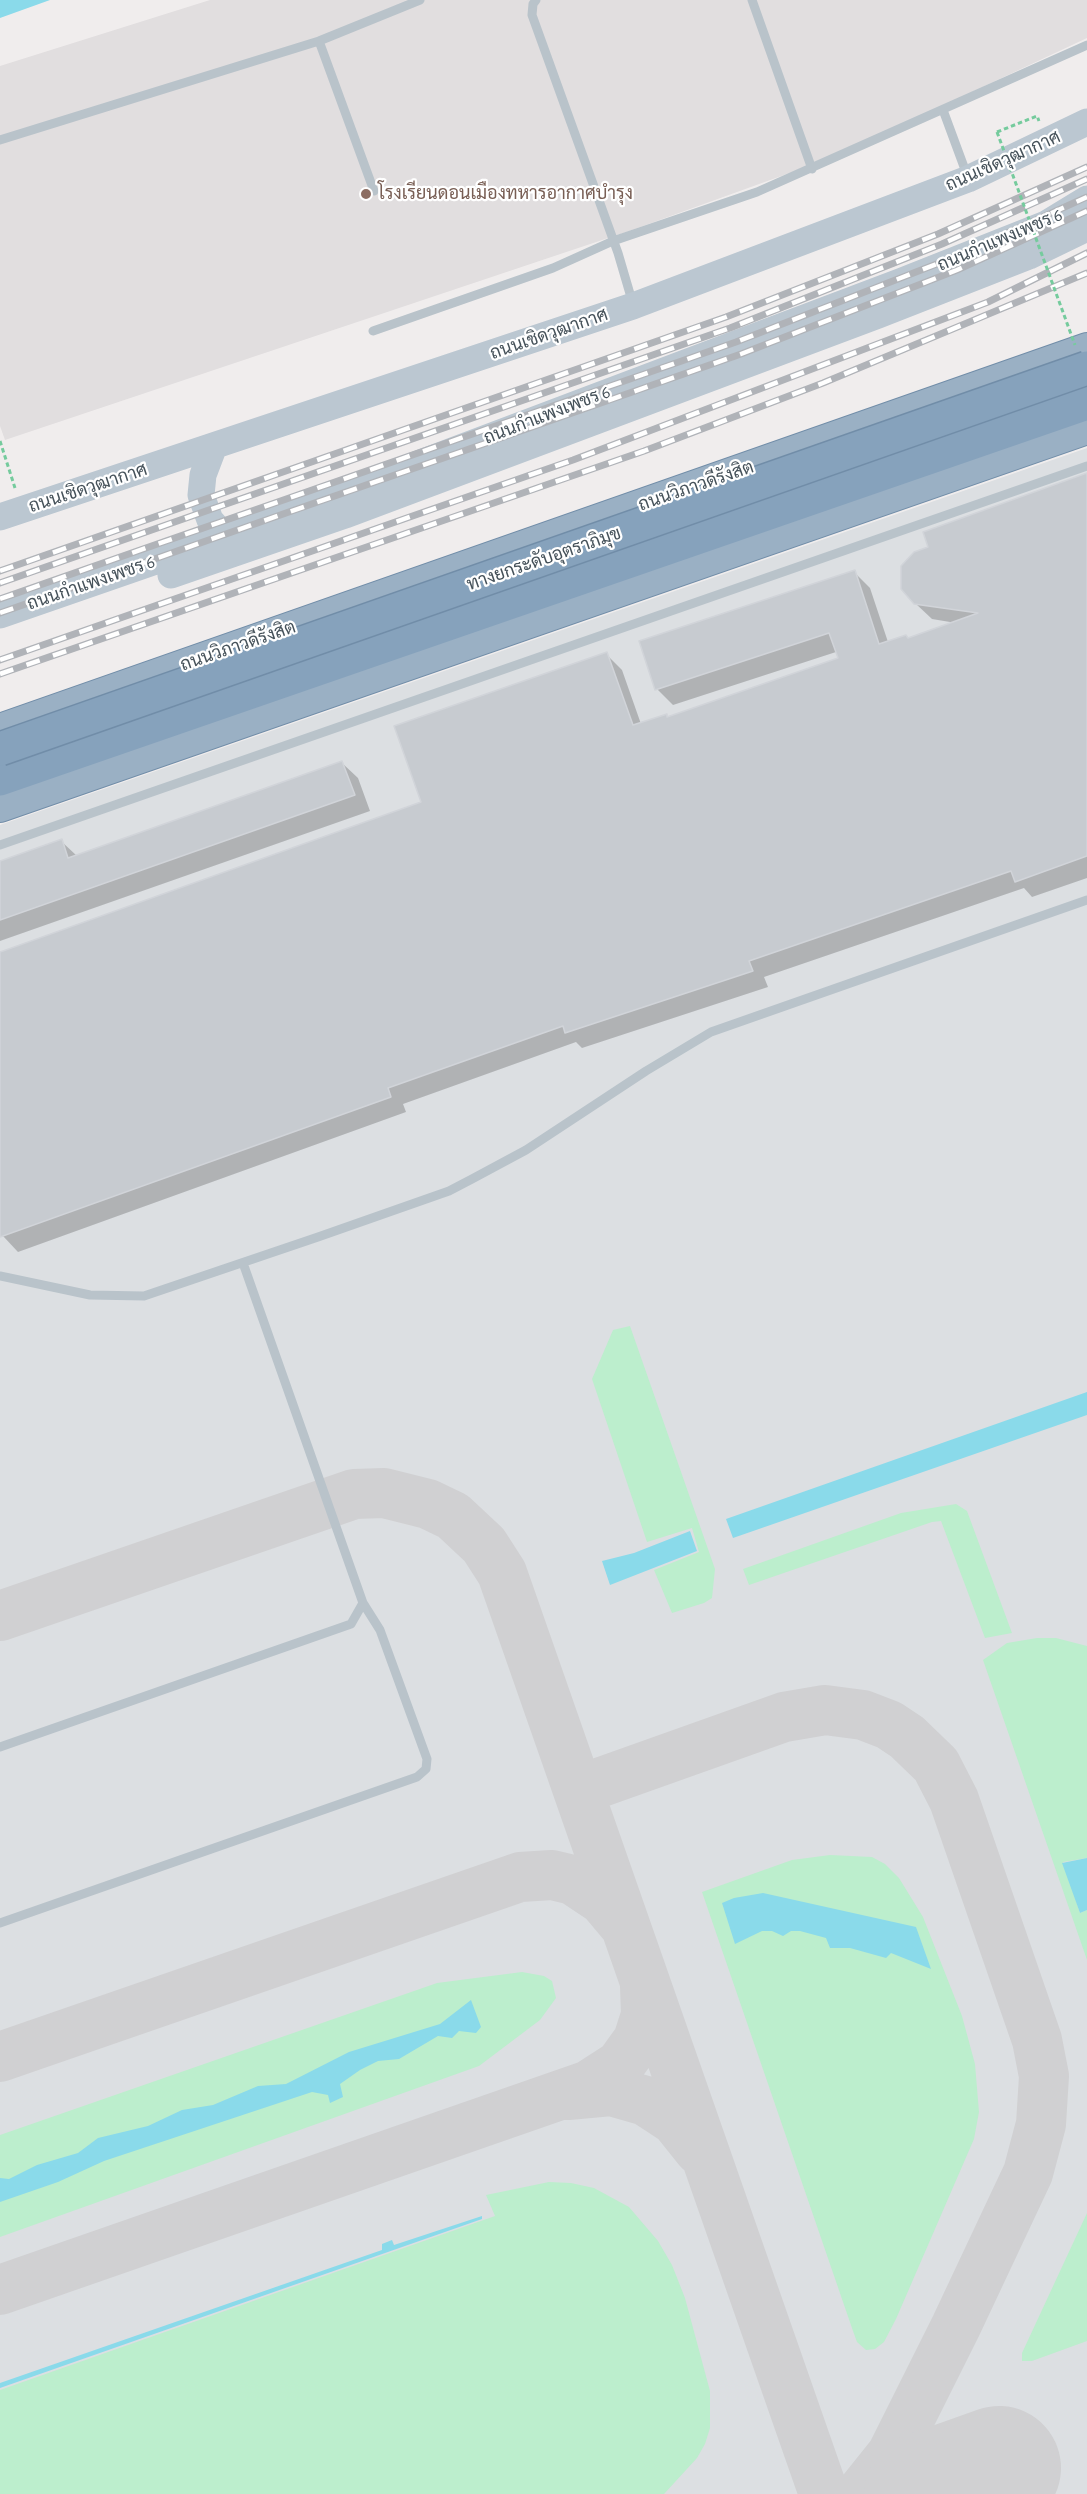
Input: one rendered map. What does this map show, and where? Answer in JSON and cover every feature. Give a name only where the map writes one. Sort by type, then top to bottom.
[{"type":"highway","name":"ถนนวิภาวดีรังสิต","points":[[0,730],[1084,355]]},
{"type":"highway","name":"ทางยกระดับอุตราภิมุข","points":[[0,749],[1084,355]]},
{"type":"highway","name":"ทางยกระดับอุตราภิมุข","points":[[0,779],[1087,403]]},
{"type":"highway","points":[[0,806],[1087,428]]},
{"type":"main road","name":"ถนนเชิดวุฒากาศ","points":[[0,517],[214,446],[632,298],[966,172],[1087,123]]},
{"type":"main road","name":"ถนนกำแพงเพชร 6","points":[[0,615],[225,537],[910,278],[1046,224],[1087,199]]},
{"type":"main road","name":"ถนนกำแพงเพชร 6","points":[[0,634],[345,515],[878,315],[1029,256],[1087,228]]},
{"type":"main road","points":[[214,446],[203,475],[201,495],[210,520],[225,537]]},
{"type":"lane","points":[[0,140],[318,41],[420,0]]},
{"type":"lane","points":[[537,0],[533,4],[532,15],[632,298]]},
{"type":"lane","points":[[752,0],[812,169]]},
{"type":"lane","points":[[318,41],[374,191]]},
{"type":"lane","points":[[374,331],[553,268],[613,241],[757,192],[1087,45]]},
{"type":"lane","points":[[943,110],[966,172]]},
{"type":"lane","points":[[0,845],[1087,466]]},
{"type":"lane","points":[[0,1276],[90,1295],[127,1297],[160,1291],[243,1263],[449,1191],[525,1150],[646,1071],[711,1032],[1087,900]]},
{"type":"lane","points":[[0,1923],[423,1773],[427,1766],[423,1748],[380,1630],[363,1603],[243,1263]]},
{"type":"lane","points":[[0,1747],[351,1624],[363,1603]]},
{"type":"path","points":[[1037,116],[997,132],[1084,355]]},
{"type":"path","points":[[0,441],[15,486]]},
{"type":"shaded area","name":"โรงเรียนดอนเมืองทหารอากาศบำรุง","points":[[210,0],[1087,0],[1087,38],[831,158],[632,230],[5,440],[0,426],[0,66]]},
{"type":"shaded area","points":[[1087,448],[1087,2494],[0,2494],[0,825]]},
{"type":"green space","points":[[630,1326],[715,1569],[712,1598],[704,1603],[672,1613],[654,1570],[699,1552],[692,1528],[647,1542],[592,1379],[613,1330]]},
{"type":"green space","points":[[956,1504],[967,1511],[1012,1633],[985,1638],[941,1521],[932,1522],[749,1585],[743,1569],[901,1513]]},
{"type":"green space","points":[[1037,1638],[1056,1638],[1087,1646],[1087,1858],[1063,1862],[1080,1913],[1087,1910],[1087,1960],[983,1660],[1007,1643]]},
{"type":"green space","points":[[830,1855],[872,1857],[885,1864],[899,1878],[923,1917],[962,2016],[975,2064],[979,2112],[974,2139],[896,2319],[884,2342],[875,2349],[866,2350],[857,2342],[853,2331],[702,1892],[792,1860]]},
{"type":"green space","points":[[522,1972],[544,1976],[552,1981],[556,1998],[540,2020],[479,2066],[0,2237],[0,2135],[437,1983]]},
{"type":"green space","points":[[549,2182],[571,2183],[594,2188],[629,2207],[658,2241],[672,2265],[685,2298],[710,2391],[710,2428],[697,2458],[664,2494],[0,2494],[0,2390],[495,2216],[486,2195]]},
{"type":"green space","points":[[1087,2213],[1087,2341],[1032,2361],[1022,2361],[1022,2353]]},
{"type":"water","points":[[0,0],[50,0],[0,18]]},
{"type":"water","points":[[1087,1392],[1087,1415],[733,1538],[726,1519]]},
{"type":"water","points":[[690,1531],[697,1551],[610,1585],[602,1561],[634,1553]]},
{"type":"water","points":[[1087,1858],[1087,1910],[1080,1913],[1062,1863]]},
{"type":"water","points":[[763,1893],[916,1927],[931,1969],[891,1953],[886,1958],[850,1948],[830,1948],[826,1938],[800,1931],[791,1931],[783,1936],[772,1931],[762,1931],[735,1944],[722,1903],[734,1898]]},
{"type":"water","points":[[471,2000],[481,2027],[476,2033],[459,2031],[452,2038],[438,2036],[399,2059],[378,2061],[340,2084],[343,2097],[330,2103],[328,2095],[312,2092],[104,2161],[58,2182],[0,2202],[0,2178],[9,2179],[37,2165],[78,2153],[98,2138],[148,2126],[182,2110],[213,2105],[258,2086],[286,2084],[349,2052],[440,2024]]},
{"type":"water","points":[[482,2216],[482,2219],[0,2388],[0,2383],[382,2250],[382,2244],[392,2240],[394,2245]]},
{"type":"building","points":[[1087,473],[1087,856],[1015,882],[1011,871],[749,961],[753,971],[565,1033],[563,1026],[388,1088],[391,1097],[0,1237],[0,952],[421,802],[394,726],[607,652],[633,725],[667,714],[667,717],[838,658],[829,633],[655,690],[639,641],[855,570],[879,644],[906,635],[908,638],[978,613],[914,604],[901,589],[901,566],[914,552],[928,547],[923,532]]},
{"type":"building","points":[[342,761],[355,795],[0,920],[0,861],[62,839],[68,858]]},
{"type":"taxiway","points":[[0,1616],[354,1494],[384,1493],[428,1504],[453,1516],[484,1545],[502,1573],[824,2494]]},
{"type":"taxiway","points":[[579,1790],[784,1717],[825,1710],[863,1715],[889,1725],[907,1737],[936,1765],[954,1800],[1037,2040],[1044,2076],[1041,2124],[1028,2173],[956,2326],[892,2454],[860,2494]]},
{"type":"taxiway","points":[[0,2057],[520,1877],[552,1875],[573,1880],[603,1900],[624,1925]]},
{"type":"taxiway","points":[[0,2290],[589,2085],[620,2065],[638,2040],[646,2015],[645,1986]]},
{"type":"taxiway","points":[[568,2095],[611,2091],[646,2101],[675,2120],[699,2150]]},
{"type":"runway","points":[[926,2494],[999,2468]]},
{"type":"railway","points":[[0,571],[726,317],[938,234],[1087,167]]},
{"type":"railway","points":[[0,583],[730,328],[942,244],[1087,179]]},
{"type":"railway","points":[[0,599],[736,342],[952,258],[1087,197]]},
{"type":"railway","points":[[0,613],[741,354],[957,270],[1087,211]]},
{"type":"railway","points":[[0,660],[573,460],[988,302],[1087,253]]},
{"type":"railway","points":[[0,674],[644,451],[823,383],[1087,273]]},
{"type":"place","name":"โรงเรียนดอนเมืองทหารอากาศบำรุง","points":[[366,194]]}]
